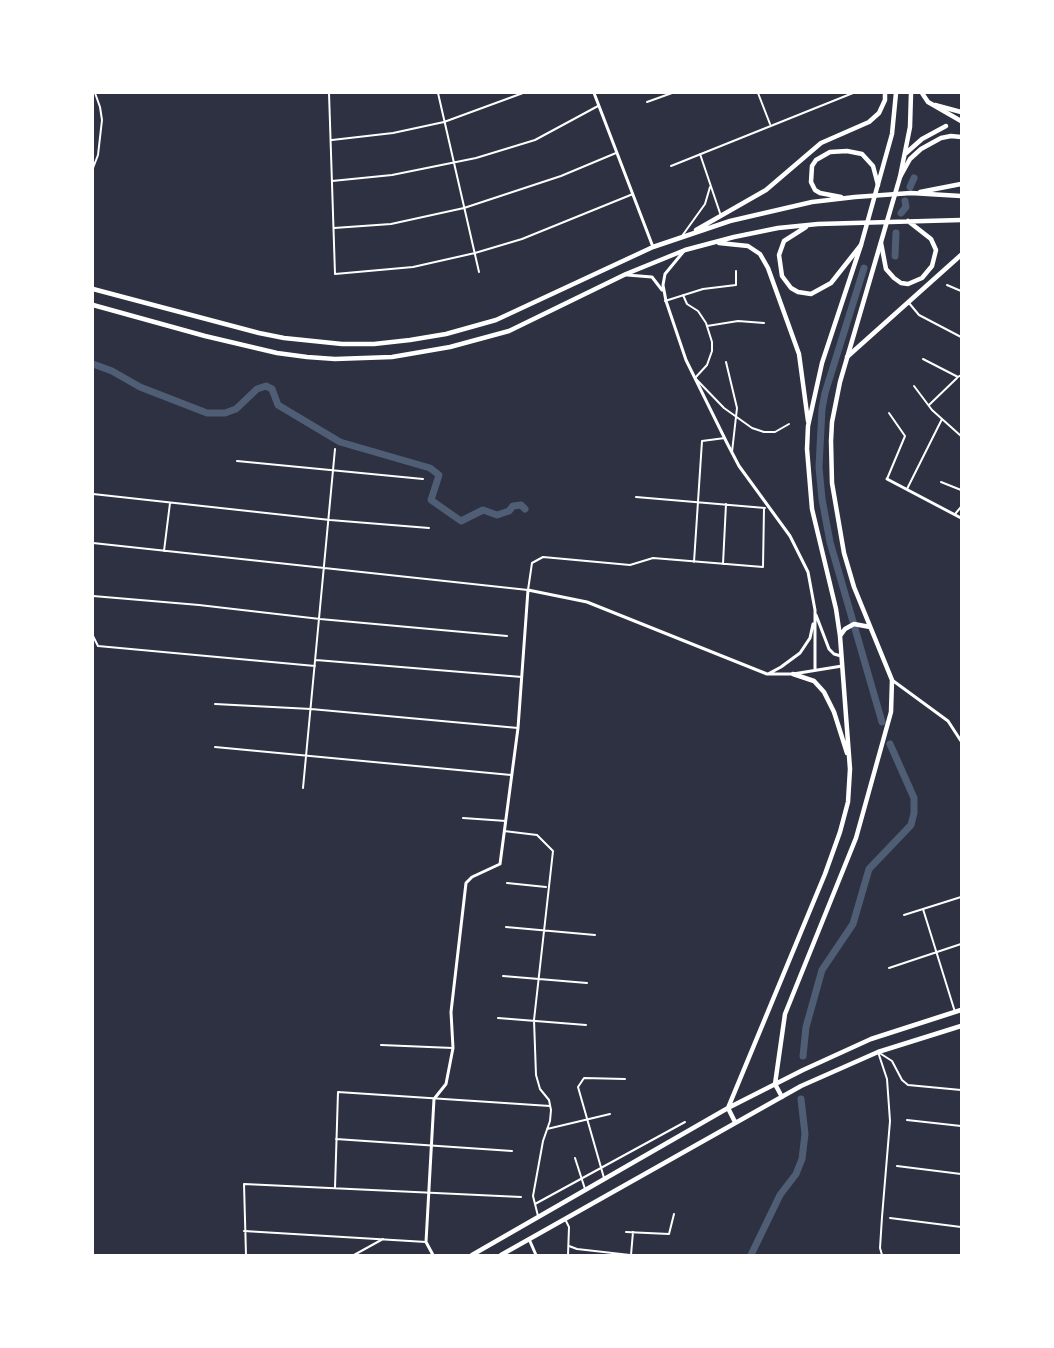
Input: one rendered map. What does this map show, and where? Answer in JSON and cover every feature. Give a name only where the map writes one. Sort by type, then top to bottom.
[{"type":"main road","points":[[682,237],[766,190],[821,143],[869,122],[879,113],[885,100],[885,93]]},
{"type":"main road","points":[[808,421],[822,363],[861,244],[892,134],[896,93]]},
{"type":"main road","points":[[782,1096],[775,1084],[783,1024],[790,998],[848,861],[864,813],[891,712],[892,680],[854,587],[844,553],[832,483],[832,422],[847,357],[900,177],[910,127],[911,93]]},
{"type":"main road","points":[[922,93],[928,102],[961,121]]},
{"type":"main road","points":[[928,102],[961,112]]},
{"type":"main road","points":[[905,154],[922,139],[946,126]]},
{"type":"main road","points":[[900,177],[910,159],[921,149],[941,138],[961,137]]},
{"type":"main road","points":[[855,197],[825,195],[815,190],[810,174],[816,160],[839,150],[862,154],[873,166],[878,185]]},
{"type":"main road","points":[[911,194],[961,184]]},
{"type":"main road","points":[[93,290],[259,333],[306,341],[374,344],[446,334],[496,320],[653,247],[730,221],[775,209],[855,197],[911,194],[961,196]]},
{"type":"main road","points":[[93,305],[277,353],[307,357],[371,359],[418,354],[495,335],[526,323],[624,275],[702,245],[778,228],[818,224],[961,220]]},
{"type":"main road","points":[[881,243],[886,269],[894,279],[908,284],[922,278],[932,266],[936,250],[931,239],[908,221]]},
{"type":"main road","points":[[818,224],[790,236],[780,250],[779,263],[782,276],[791,288],[798,292],[811,294],[831,283],[861,244]]},
{"type":"main road","points":[[702,245],[718,243],[748,246],[760,254],[784,308],[799,354],[808,421],[807,449],[812,509],[836,609],[840,636],[849,759],[848,802],[835,848],[728,1108],[735,1122]]},
{"type":"main road","points":[[847,357],[961,255]]},
{"type":"main road","points":[[840,636],[844,629],[854,624],[870,627]]},
{"type":"main road","points":[[793,674],[814,681],[824,692],[834,712],[849,759]]},
{"type":"main road","points":[[472,1255],[728,1108],[775,1084],[871,1039],[958,1011]]},
{"type":"main road","points":[[498,1240],[503,1254],[782,1096],[878,1052],[961,1026]]},
{"type":"main road","points":[[513,1231],[519,1245]]},
{"type":"street","points":[[93,168],[102,136],[100,107],[95,93]]},
{"type":"street","points":[[329,93],[335,274],[413,267],[475,253],[522,239],[633,194]]},
{"type":"street","points":[[438,93],[479,272]]},
{"type":"street","points":[[331,140],[393,133],[444,122],[523,93]]},
{"type":"street","points":[[594,93],[653,247]]},
{"type":"street","points":[[647,102],[672,93]]},
{"type":"street","points":[[758,93],[771,125]]},
{"type":"street","points":[[670,166],[853,93]]},
{"type":"street","points":[[93,106],[100,107]]},
{"type":"street","points":[[332,181],[392,175],[454,163],[535,140],[599,106]]},
{"type":"street","points":[[334,228],[391,224],[464,208],[561,176],[617,153]]},
{"type":"street","points":[[700,154],[721,216]]},
{"type":"street","points":[[682,237],[705,204],[711,184]]},
{"type":"street","points":[[685,250],[665,274],[663,291],[665,300],[686,360],[724,438],[739,466],[790,536],[804,562],[812,588],[815,610],[815,670]]},
{"type":"street","points":[[665,300],[703,289],[736,285],[736,271]]},
{"type":"street","points":[[624,275],[652,277],[663,291]]},
{"type":"street","points":[[947,285],[961,291]]},
{"type":"street","points":[[683,295],[687,304],[698,311],[707,326],[712,342],[712,351],[707,366],[695,378]]},
{"type":"street","points":[[908,302],[919,315],[961,337]]},
{"type":"street","points":[[707,326],[738,321],[764,323]]},
{"type":"street","points":[[923,359],[959,376],[929,405]]},
{"type":"street","points":[[726,362],[737,408],[732,452]]},
{"type":"street","points":[[695,378],[724,408],[752,428],[764,432],[775,432],[789,424]]},
{"type":"street","points":[[914,386],[942,419],[961,436]]},
{"type":"street","points":[[888,413],[905,436],[887,479],[961,518]]},
{"type":"street","points":[[907,489],[942,419]]},
{"type":"street","points":[[694,562],[702,441],[724,438]]},
{"type":"street","points":[[303,788],[326,568],[335,449]]},
{"type":"street","points":[[237,461],[423,479]]},
{"type":"street","points":[[941,482],[961,490]]},
{"type":"street","points":[[93,494],[330,520],[429,528]]},
{"type":"street","points":[[636,497],[771,508]]},
{"type":"street","points":[[164,551],[170,503]]},
{"type":"street","points":[[723,564],[726,504]]},
{"type":"street","points":[[955,514],[961,507]]},
{"type":"street","points":[[433,1255],[426,1242],[434,1099],[446,1084],[453,1048],[451,1012],[466,883],[472,877],[500,864],[518,728],[532,563],[543,557],[630,566],[652,558],[764,567],[765,508]]},
{"type":"street","points":[[93,543],[528,590],[587,602],[767,674],[793,674],[842,666]]},
{"type":"street","points":[[93,596],[199,604],[507,636]]},
{"type":"street","points":[[815,610],[831,652],[841,656]]},
{"type":"street","points":[[767,674],[789,662],[805,647],[813,628],[815,610]]},
{"type":"street","points":[[93,636],[98,646],[315,666]]},
{"type":"street","points":[[316,660],[522,677]]},
{"type":"street","points":[[892,680],[948,721],[961,741]]},
{"type":"street","points":[[215,704],[311,709],[518,728]]},
{"type":"street","points":[[215,747],[512,775]]},
{"type":"street","points":[[463,818],[506,821]]},
{"type":"street","points":[[504,831],[537,836],[552,851],[534,1020],[536,1075],[540,1089],[549,1100],[550,1106],[550,1121],[543,1141],[533,1196],[538,1216]]},
{"type":"street","points":[[507,883],[548,888]]},
{"type":"street","points":[[904,915],[961,897]]},
{"type":"street","points":[[922,909],[958,1011]]},
{"type":"street","points":[[506,927],[595,935]]},
{"type":"street","points":[[889,968],[961,944]]},
{"type":"street","points":[[503,976],[587,983]]},
{"type":"street","points":[[498,1018],[586,1025]]},
{"type":"street","points":[[381,1045],[453,1048]]},
{"type":"street","points":[[878,1052],[892,1061],[902,1080],[908,1086],[961,1089]]},
{"type":"street","points":[[878,1052],[887,1079],[890,1111],[880,1248],[882,1255]]},
{"type":"street","points":[[604,1178],[578,1087],[584,1078],[625,1079]]},
{"type":"street","points":[[335,1188],[338,1092],[550,1106]]},
{"type":"street","points":[[548,1129],[610,1114]]},
{"type":"street","points":[[907,1120],[961,1126]]},
{"type":"street","points":[[535,1204],[685,1122]]},
{"type":"street","points":[[336,1139],[512,1151]]},
{"type":"street","points":[[576,1158],[585,1189]]},
{"type":"street","points":[[897,1166],[961,1174]]},
{"type":"street","points":[[246,1255],[244,1184],[521,1197]]},
{"type":"street","points":[[626,1232],[669,1234],[674,1214]]},
{"type":"street","points":[[565,1218],[569,1227],[568,1255]]},
{"type":"street","points":[[890,1218],[961,1227]]},
{"type":"street","points":[[244,1231],[426,1242]]},
{"type":"street","points":[[569,1246],[577,1249],[631,1255],[633,1232]]},
{"type":"street","points":[[354,1255],[383,1239]]},
{"type":"street","points":[[529,1239],[536,1255]]},
{"type":"waterway","points":[[910,187],[914,178]]},
{"type":"waterway","points":[[901,213],[906,207],[905,201]]},
{"type":"waterway","points":[[895,256],[896,233]]},
{"type":"waterway","points":[[864,268],[825,393],[819,467],[830,542],[882,722]]},
{"type":"waterway","points":[[93,364],[112,371],[140,387],[207,413],[225,413],[236,409],[257,389],[266,386],[272,389],[278,405],[340,442],[430,468],[439,475],[431,500],[461,521],[483,510],[497,515],[509,511],[513,506],[521,505],[525,509]]},
{"type":"waterway","points":[[803,1056],[806,1027],[822,970],[853,924],[869,869],[911,825],[914,798],[890,744]]},
{"type":"waterway","points":[[751,1255],[780,1195],[796,1174],[802,1159],[805,1134],[801,1099]]}]
